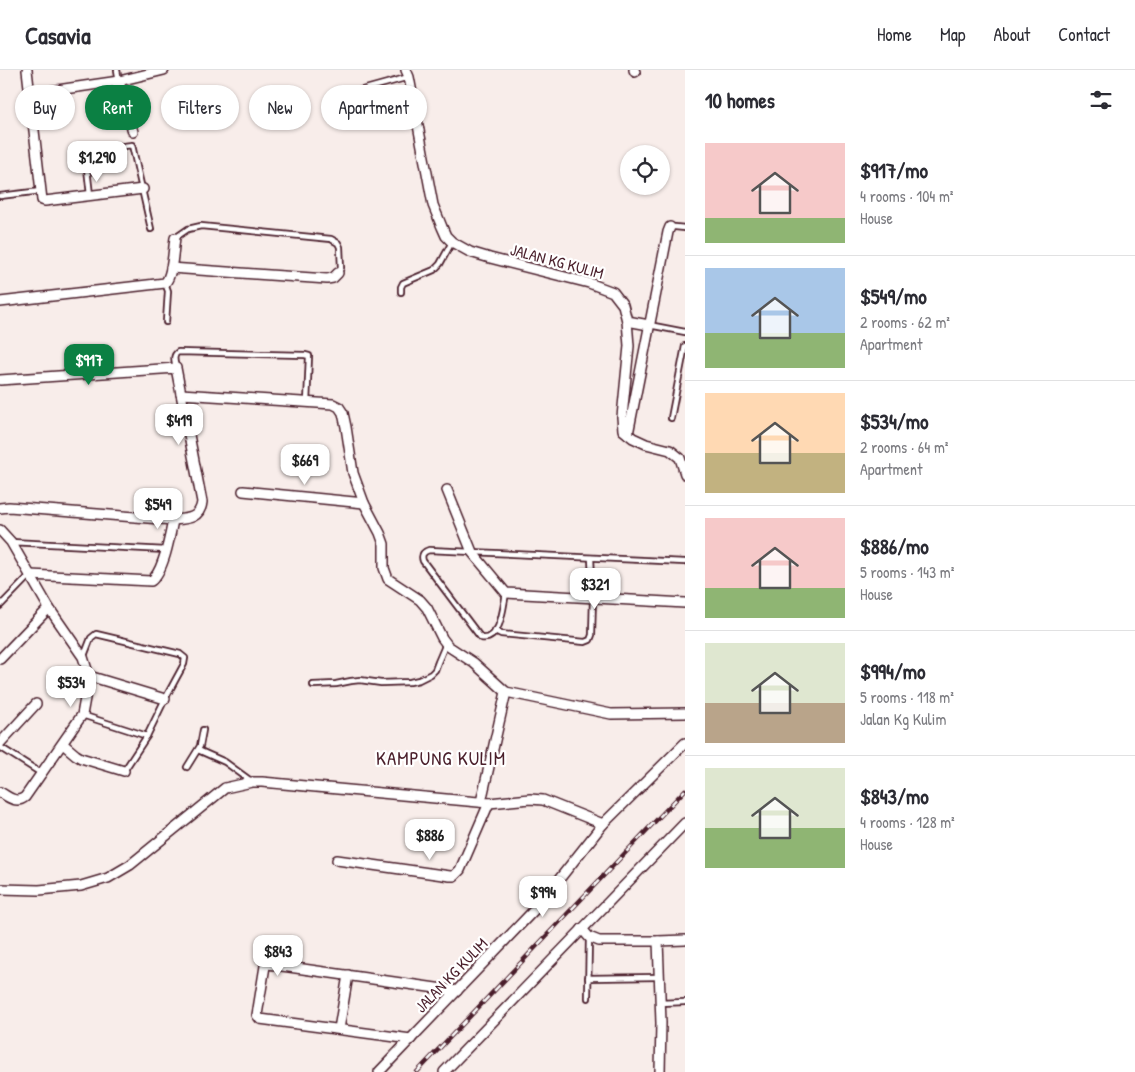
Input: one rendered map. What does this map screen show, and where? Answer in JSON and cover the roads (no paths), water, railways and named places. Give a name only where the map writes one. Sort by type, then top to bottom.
[{"type":"street","points":[[27,70],[29,85]]},
{"type":"street","points":[[75,87],[119,81],[164,70]]},
{"type":"street","points":[[407,74],[433,205],[446,236],[452,242]]},
{"type":"street","points":[[119,81],[133,132]]},
{"type":"street","points":[[34,130],[43,200],[143,189]]},
{"type":"street","points":[[670,228],[628,434],[646,444],[670,450],[680,458],[685,474]]},
{"type":"street","points":[[0,302],[165,283],[168,280],[171,268],[174,238]]},
{"type":"street","name":"JALAN KG KULIM","points":[[452,242],[470,252],[590,283],[613,292],[623,305],[627,321],[629,346],[622,417],[623,430],[628,434]]},
{"type":"street","points":[[171,268],[327,279],[333,278],[338,274]]},
{"type":"street","points":[[627,321],[649,326]]},
{"type":"street","points":[[0,380],[176,368],[202,502],[199,513],[185,519],[173,520],[9,507],[0,508]]},
{"type":"street","points":[[181,394],[333,404],[339,407],[346,427],[352,473],[384,544],[384,568],[388,579],[420,600],[427,608],[448,646],[474,663],[506,692],[611,714],[685,713]]},
{"type":"street","points":[[447,490],[472,552],[506,594],[685,603]]},
{"type":"street","points":[[243,491],[364,503]]},
{"type":"street","points":[[30,574],[151,581],[156,575],[167,550],[173,520]]},
{"type":"street","points":[[0,530],[11,542],[49,608],[83,658],[89,676],[82,715],[25,797],[21,800],[16,800],[0,792]]},
{"type":"street","points":[[0,659],[49,608]]},
{"type":"street","points":[[89,676],[165,698]]},
{"type":"street","points":[[337,860],[454,876],[460,870],[485,802],[506,692]]},
{"type":"street","points":[[0,743],[36,704]]},
{"type":"street","name":"JALAN KG KULIM","points":[[379,1072],[538,906],[603,824],[685,743]]},
{"type":"street","points":[[63,744],[80,758],[124,770]]},
{"type":"street","points":[[0,889],[39,890],[81,886],[108,878],[130,865],[224,788],[252,782],[485,802],[543,800],[603,824]]},
{"type":"street","points":[[444,1072],[685,822]]},
{"type":"street","points":[[582,929],[589,937],[600,941],[685,940]]},
{"type":"street","points":[[658,941],[660,1072]]},
{"type":"street","points":[[411,1039],[263,1020],[257,1015],[265,966],[268,964],[457,991]]},
{"type":"street","points":[[339,1029],[348,975]]},
{"type":"lane","points":[[117,70],[119,81]]},
{"type":"lane","points":[[373,85],[407,74]]},
{"type":"lane","points":[[90,195],[85,151],[132,145],[152,229]]},
{"type":"lane","points":[[0,196],[41,191]]},
{"type":"lane","points":[[174,238],[188,229],[201,226],[331,238],[340,246],[341,268],[338,274]]},
{"type":"lane","points":[[670,228],[676,226],[685,228]]},
{"type":"lane","points":[[401,292],[403,283],[434,270],[440,264],[452,242]]},
{"type":"lane","points":[[165,283],[168,291],[166,322]]},
{"type":"lane","points":[[649,326],[685,332]]},
{"type":"lane","points":[[671,418],[685,346]]},
{"type":"lane","points":[[176,368],[174,358],[178,352],[305,355],[308,356],[307,402]]},
{"type":"lane","points":[[11,542],[167,550]]},
{"type":"lane","points":[[506,594],[499,627],[486,638],[483,638],[479,636],[423,561],[423,554],[429,550],[685,562]]},
{"type":"lane","points":[[496,631],[501,634],[590,640],[592,635],[593,598],[591,558]]},
{"type":"lane","points":[[0,606],[30,574]]},
{"type":"lane","points":[[83,658],[91,638],[96,634],[183,656],[185,661],[147,736],[124,770]]},
{"type":"lane","points":[[313,685],[336,684],[351,680],[381,683],[418,680],[435,670],[445,642]]},
{"type":"lane","points":[[82,715],[147,736]]},
{"type":"lane","points":[[186,767],[200,746],[203,730]]},
{"type":"lane","points":[[0,747],[42,773]]},
{"type":"lane","points":[[198,750],[226,762],[252,782]]},
{"type":"lane","points":[[588,998],[589,937]]},
{"type":"lane","points":[[588,978],[659,977]]},
{"type":"lane","points":[[660,1003],[685,1002]]},
{"type":"railway","points":[[417,1072],[685,790]]},
{"type":"district","name":"KAMPUNG KULIM","points":[[441,758]]}]
